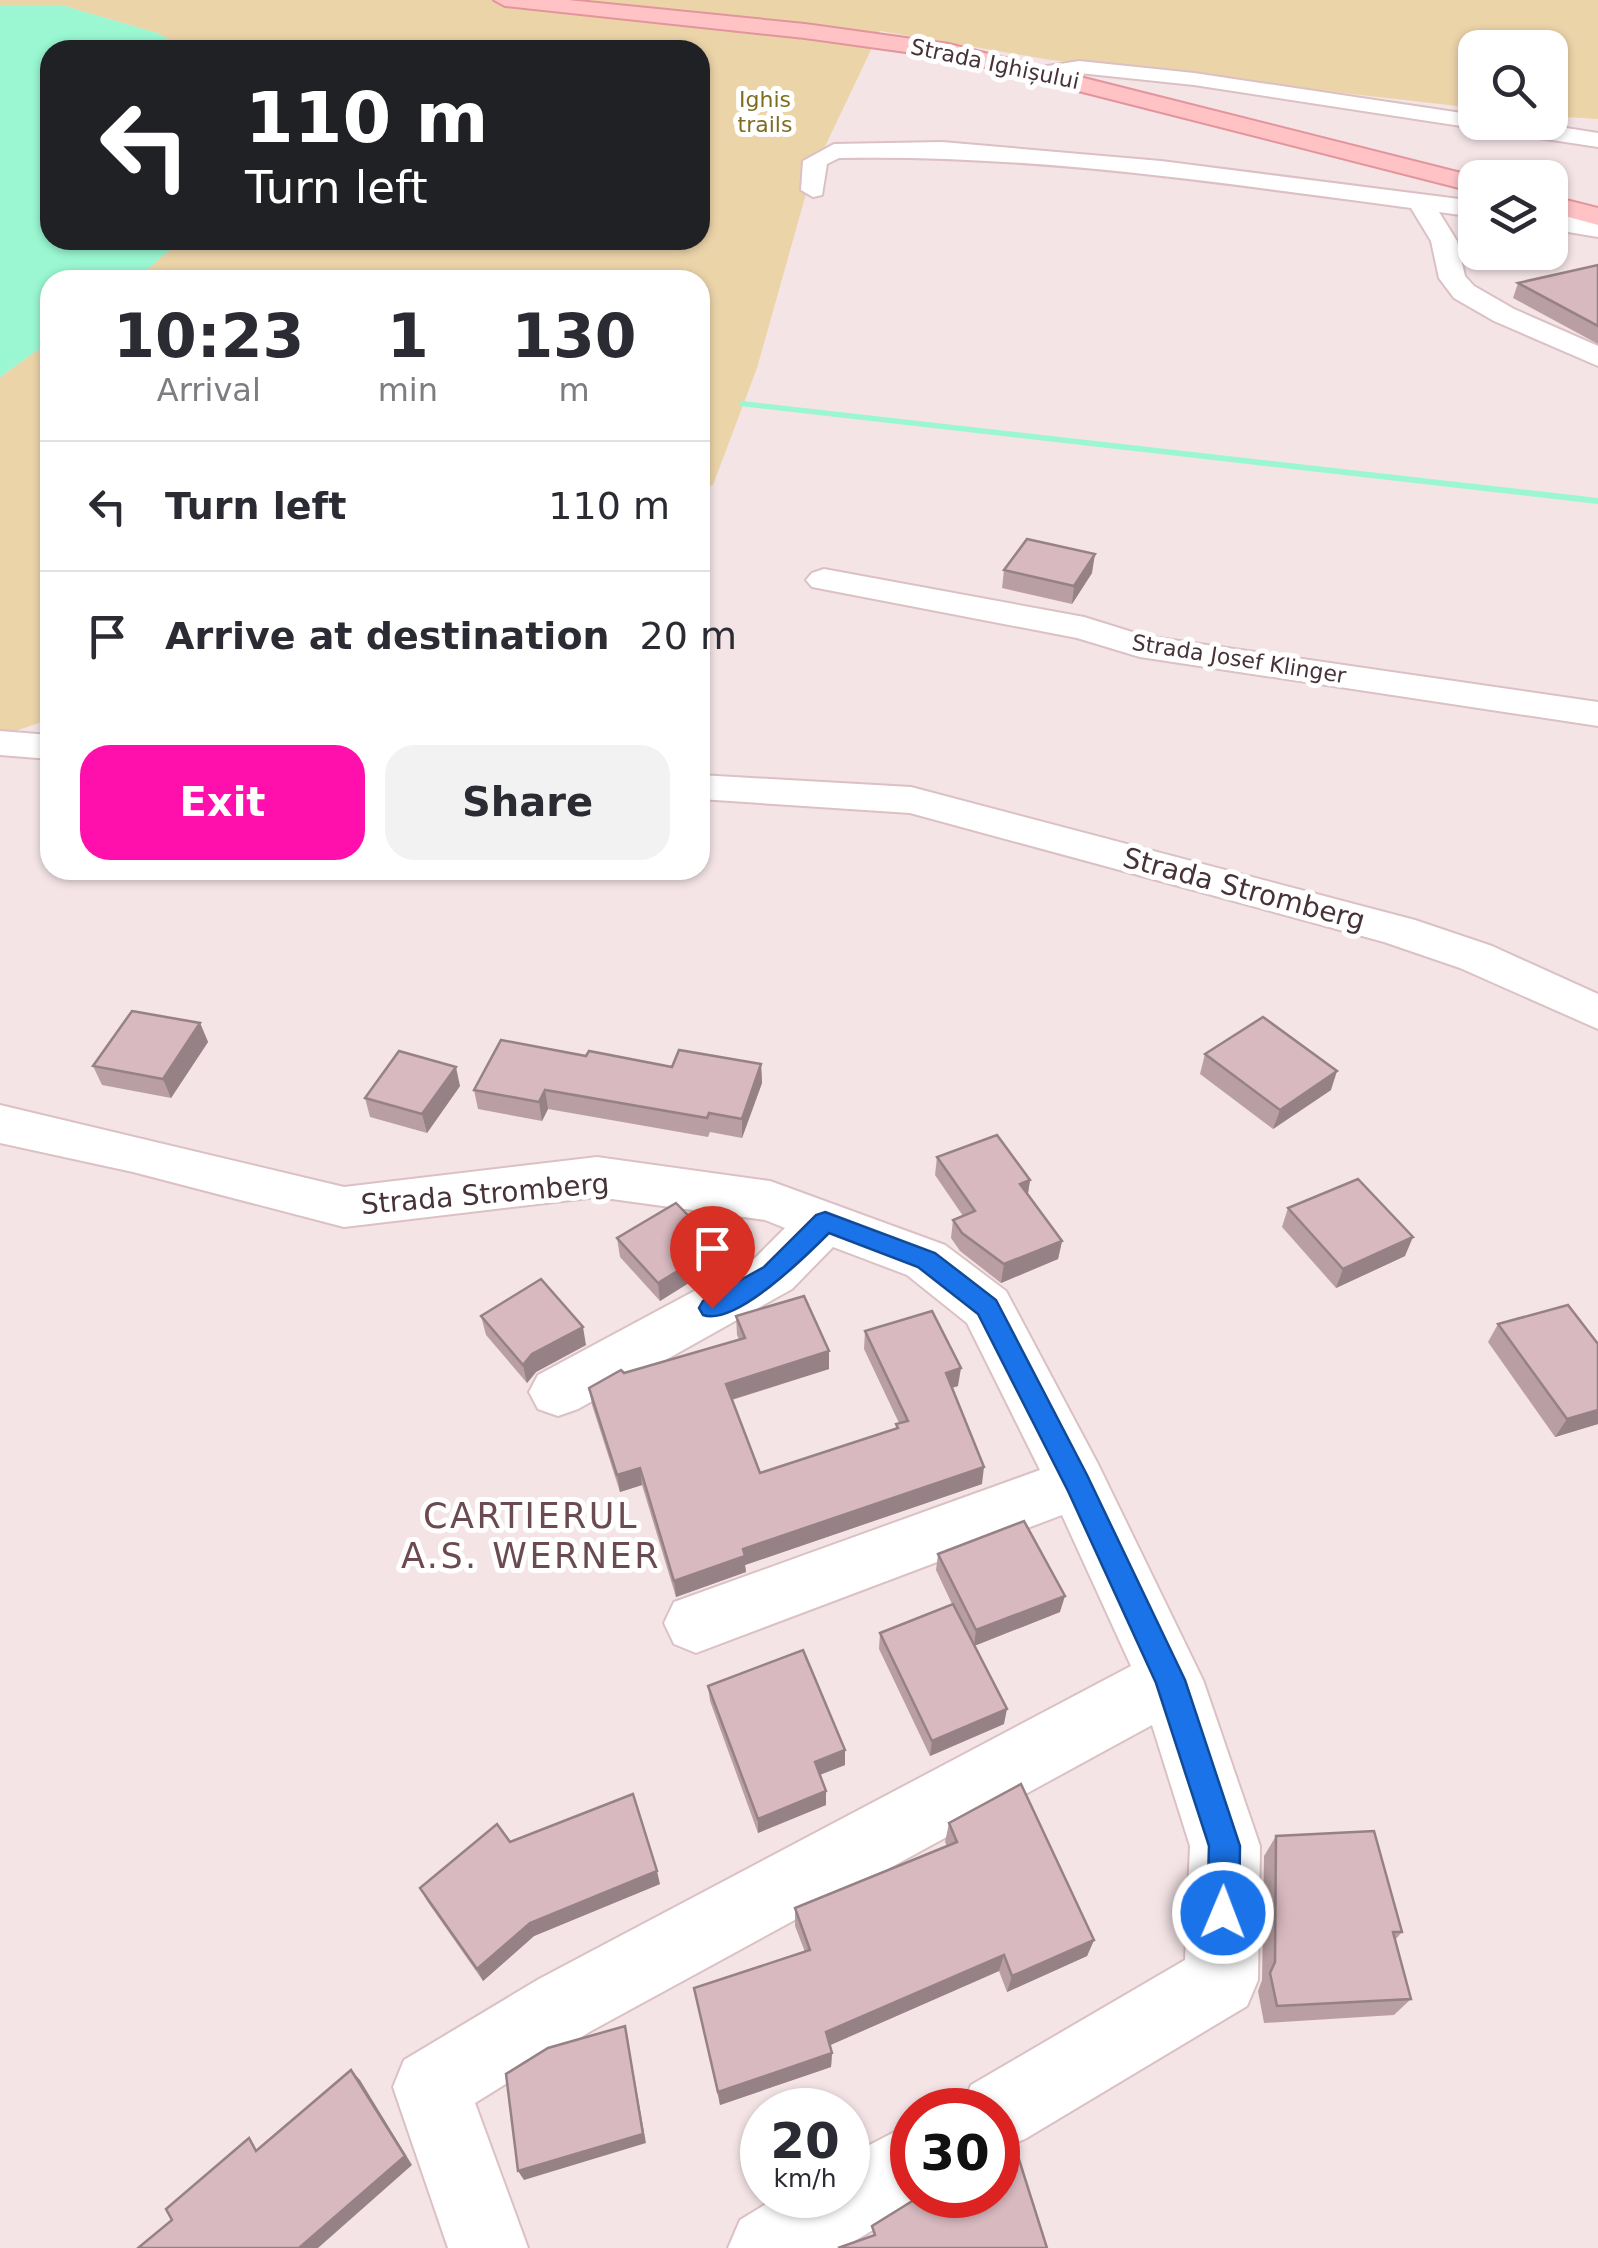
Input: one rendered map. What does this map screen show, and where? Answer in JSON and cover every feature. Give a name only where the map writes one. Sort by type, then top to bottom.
[{"type":"street","name":"Strada Ighișului","points":[[505,0],[885,40],[1043,73],[1458,180]]},
{"type":"street","points":[[1043,73],[1080,67],[1194,79],[1598,140]]},
{"type":"street","points":[[813,190],[815,161],[834,150],[926,148],[1161,168],[1458,206]]},
{"type":"street","points":[[1419,200],[1444,241],[1452,278],[1464,292],[1504,315],[1598,357]]},
{"type":"street","points":[[1568,209],[1598,217]]},
{"type":"street","points":[[1568,224],[1598,229]]},
{"type":"street","name":"Strada Josef Klinger","points":[[824,580],[1084,628],[1140,646],[1598,714]]},
{"type":"street","points":[[0,743],[40,745]]},
{"type":"street","name":"Strada Stromberg","points":[[710,788],[911,800],[1399,930],[1476,957],[1598,1012]]},
{"type":"street","name":"Strada Stromberg","points":[[0,1124],[134,1153],[344,1207],[597,1177],[770,1201],[926,1260],[987,1307],[1078,1484],[1170,1680],[1224,1846],[1221,1980],[1020,2099]]},
{"type":"street","points":[[558,1392],[773,1274],[825,1222]]},
{"type":"street","points":[[696,1623],[1078,1484]]},
{"type":"street","points":[[481,2245],[431,2087],[565,2005],[1170,1680]]},
{"type":"street","points":[[768,2248],[890,2175]]},
{"type":"green space","name":"Ighis trails","points":[[0,0],[1598,0],[1598,119],[1568,117],[1568,30],[1458,30],[1458,106],[1051,60],[880,31],[811,176],[757,368],[710,486],[710,270],[146,270],[170,250],[710,250],[710,40],[170,40],[61,5],[0,5]]},
{"type":"green space","points":[[40,348],[40,722],[7,734],[0,731],[0,377]]},
{"type":"shaded area","points":[[0,5],[61,5],[157,33],[170,40],[40,40],[40,250],[170,250],[146,270],[40,270],[40,348],[0,377]]},
{"type":"building","points":[[1598,265],[1598,326],[1518,283]]},
{"type":"building","points":[[1027,539],[1095,554],[1074,586],[1004,570]]},
{"type":"building","points":[[132,1011],[200,1023],[163,1079],[93,1066]]},
{"type":"building","points":[[1263,1017],[1337,1071],[1280,1110],[1205,1054]]},
{"type":"building","points":[[501,1040],[672,1067],[679,1050],[761,1064],[742,1119],[709,1113],[707,1118],[545,1090],[539,1102],[474,1090]]},
{"type":"building","points":[[399,1051],[456,1067],[422,1114],[365,1098]]},
{"type":"building","points":[[997,1135],[1030,1180],[1020,1184],[1062,1241],[1004,1264],[962,1233],[953,1220],[975,1211],[937,1157]]},
{"type":"building","points":[[1358,1179],[1413,1237],[1343,1269],[1288,1208]]},
{"type":"building","points":[[676,1203],[718,1246],[658,1283],[617,1238]]},
{"type":"building","points":[[541,1279],[583,1327],[532,1354],[523,1365],[481,1316]]},
{"type":"building","points":[[804,1296],[829,1351],[726,1384],[760,1473],[898,1428],[896,1424],[908,1421],[865,1331],[932,1311],[961,1368],[946,1373],[984,1467],[743,1549],[745,1556],[674,1581],[640,1468],[617,1475],[589,1388],[621,1370],[624,1373],[745,1338],[736,1316]]},
{"type":"building","points":[[1568,1305],[1598,1344],[1598,1410],[1567,1419],[1498,1324]]},
{"type":"building","points":[[1024,1521],[1065,1596],[976,1630],[938,1554]]},
{"type":"building","points":[[953,1604],[1007,1709],[932,1741],[880,1633]]},
{"type":"building","points":[[803,1650],[845,1750],[815,1762],[826,1791],[758,1819],[708,1686]]},
{"type":"building","points":[[1021,1784],[1094,1940],[1012,1976],[1004,1955],[826,2032],[832,2053],[718,2092],[694,1988],[810,1950],[795,1908],[957,1842],[949,1823]]},
{"type":"building","points":[[633,1794],[657,1871],[530,1923],[477,1969],[420,1888],[497,1824],[510,1842]]},
{"type":"building","points":[[1374,1831],[1402,1932],[1393,1932],[1411,1999],[1277,2006],[1270,1973],[1275,1962],[1276,1836]]},
{"type":"building","points":[[625,2026],[643,2134],[518,2171],[506,2074],[548,2048]]},
{"type":"building","points":[[351,2070],[405,2156],[299,2248],[138,2248],[172,2220],[166,2209],[249,2138],[256,2151]]},
{"type":"building","points":[[1020,2163],[1047,2248],[838,2248],[875,2235],[872,2226],[890,2215],[890,2218],[1020,2218]]},
{"type":"waterway","points":[[743,404],[1598,501]]},
{"type":"district","name":"CARTIERUL A.S. WERNER","points":[[531,1536]]},
{"type":"route","points":[[712,1308],[773,1274],[825,1222],[926,1260],[987,1307],[1078,1484],[1170,1680],[1224,1846],[1223,1913]]}]
